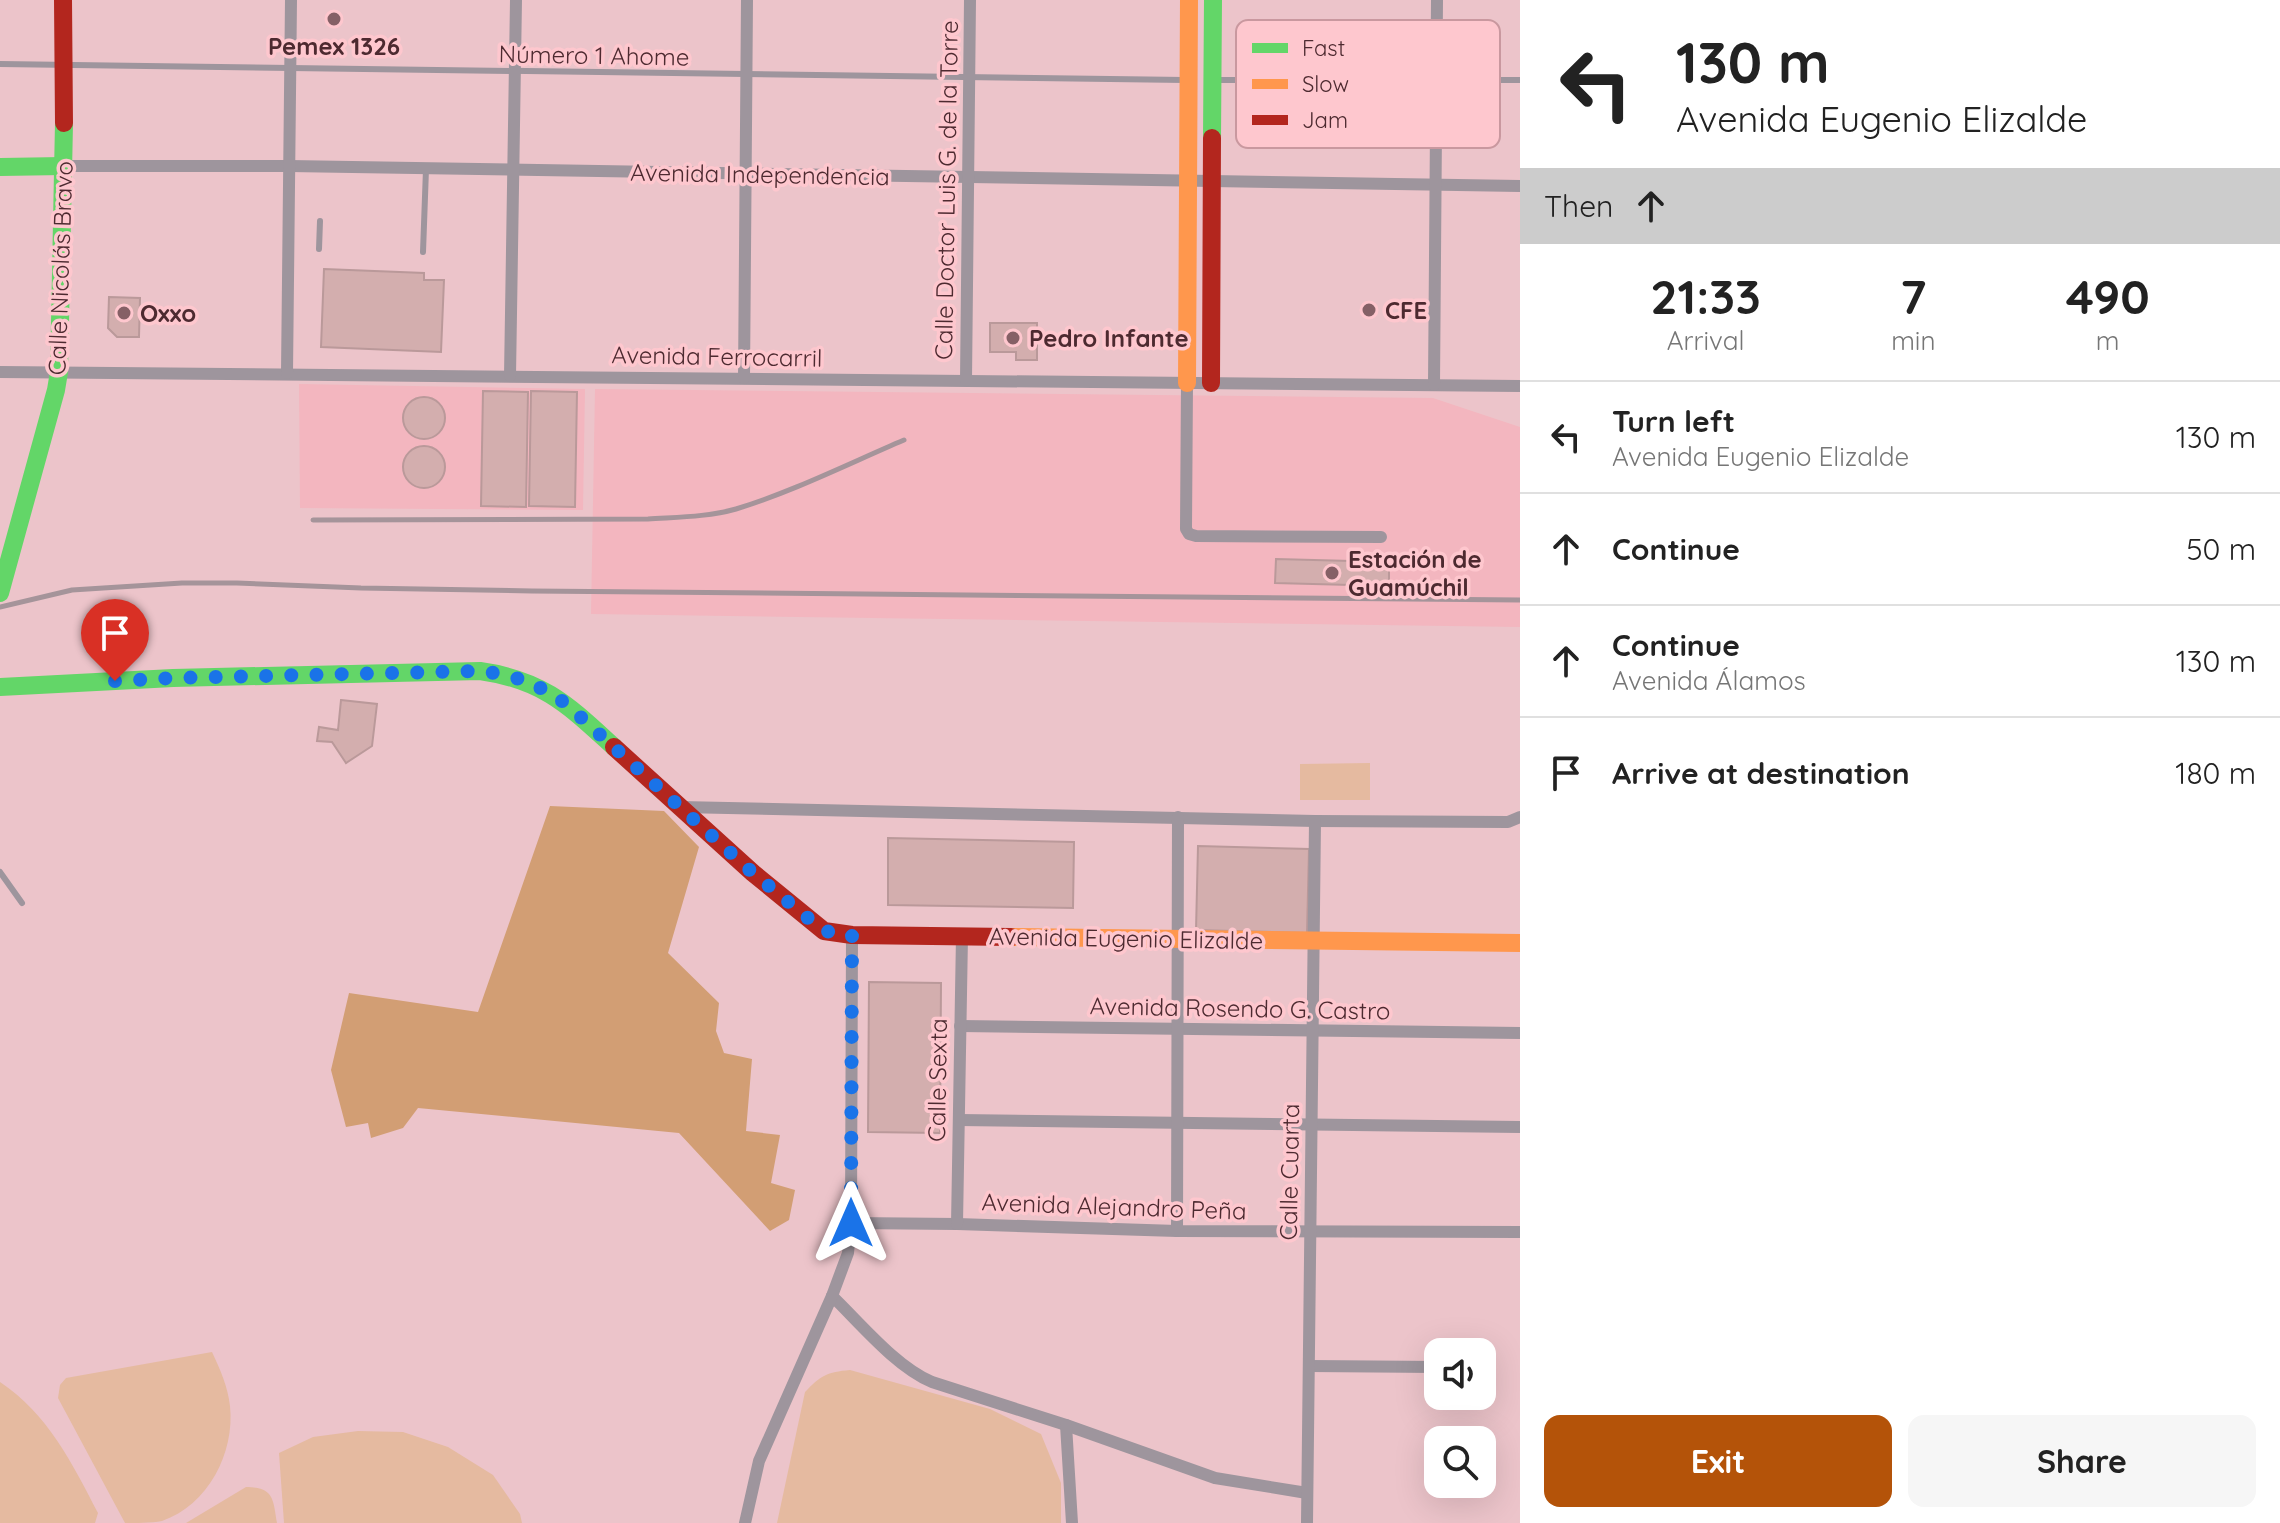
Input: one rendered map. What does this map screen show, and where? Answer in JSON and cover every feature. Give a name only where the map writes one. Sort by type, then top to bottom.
[{"type":"street","name":"Calle Nicolás Bravo","points":[[0,593],[9,534],[56,390],[59,372],[64,166],[63,0]]},
{"type":"street","points":[[287,373],[291,0]]},
{"type":"street","points":[[510,376],[516,0]]},
{"type":"street","points":[[744,378],[747,0]]},
{"type":"street","name":"Calle Doctor Luis G. de la Torre","points":[[966,380],[970,0]]},
{"type":"street","points":[[1189,0],[1186,531],[1196,536],[1381,537]]},
{"type":"street","points":[[1211,383],[1213,0]]},
{"type":"street","points":[[1434,385],[1436,148]]},
{"type":"street","name":"Avenida Independencia","points":[[0,167],[289,166],[1520,186]]},
{"type":"street","name":"Avenida Ferrocarril","points":[[0,372],[1520,386]]},
{"type":"street","name":"Avenida Eugenio Elizalde","points":[[0,687],[173,678],[480,671],[507,674],[533,682],[565,703],[753,873],[824,931],[852,935],[1520,943]]},
{"type":"street","points":[[680,807],[1315,821],[1508,822],[1520,817]]},
{"type":"street","points":[[1177,1231],[1178,817]]},
{"type":"street","name":"Calle Cuarta","points":[[1307,1523],[1315,821]]},
{"type":"street","points":[[745,1523],[759,1461],[848,1253],[851,1223],[852,935]]},
{"type":"street","name":"Calle Sexta","points":[[957,1224],[962,936]]},
{"type":"street","name":"Avenida Rosendo G. Castro","points":[[960,1026],[1520,1033]]},
{"type":"street","points":[[959,1120],[1520,1127]]},
{"type":"street","name":"Avenida Alejandro Peña","points":[[851,1223],[1177,1231],[1520,1232]]},
{"type":"street","points":[[832,1296],[917,1376],[1215,1478],[1307,1493]]},
{"type":"street","points":[[1309,1366],[1424,1367]]},
{"type":"street","points":[[1066,1425],[1072,1523]]},
{"type":"lane","name":"Número 1 Ahome","points":[[0,64],[1188,80]]},
{"type":"lane","points":[[1213,80],[1236,80]]},
{"type":"lane","points":[[1500,80],[1520,80]]},
{"type":"lane","points":[[423,252],[426,169]]},
{"type":"lane","points":[[319,249],[320,221]]},
{"type":"lane","points":[[0,872],[22,903]]},
{"type":"shaded area","points":[[299,384],[585,389],[583,510],[300,508]]},
{"type":"shaded area","points":[[595,389],[1433,398],[1520,427],[1520,627],[591,614]]},
{"type":"shaded area","points":[[1370,763],[1370,800],[1300,800],[1300,764]]},
{"type":"shaded area","points":[[550,806],[664,811],[699,847],[668,953],[719,1003],[716,1031],[724,1053],[752,1059],[746,1131],[780,1135],[771,1183],[795,1190],[789,1220],[770,1231],[679,1133],[418,1108],[403,1128],[371,1138],[368,1123],[346,1127],[331,1070],[349,993],[478,1012]]},
{"type":"shaded area","points":[[212,1352],[226,1385],[230,1406],[228,1442],[215,1475],[193,1503],[178,1513],[162,1521],[125,1523],[58,1398],[60,1385],[66,1378]]},
{"type":"shaded area","points":[[850,1370],[990,1409],[1041,1434],[1061,1483],[1061,1523],[777,1523],[805,1392],[824,1376]]},
{"type":"shaded area","points":[[0,1382],[32,1409],[57,1441],[98,1513],[95,1523],[0,1523]]},
{"type":"shaded area","points":[[358,1431],[403,1432],[448,1447],[493,1475],[520,1514],[522,1523],[284,1523],[279,1453],[313,1437]]},
{"type":"shaded area","points":[[246,1487],[267,1492],[277,1523],[186,1523]]},
{"type":"building","points":[[324,269],[424,273],[424,280],[444,280],[441,352],[321,347]]},
{"type":"building","name":"Oxxo","points":[[109,297],[140,298],[139,337],[117,337],[108,328]]},
{"type":"building","name":"Pedro Infante","points":[[990,323],[1037,323],[1037,360],[1016,360],[1016,352],[990,352]]},
{"type":"building","points":[[483,391],[528,392],[526,507],[481,506]]},
{"type":"building","points":[[531,391],[577,392],[575,507],[529,506]]},
{"type":"building","points":[[424,397],[439,403],[445,418],[439,433],[424,439],[409,433],[403,418],[409,403]]},
{"type":"building","points":[[424,446],[439,452],[445,467],[439,482],[424,488],[409,482],[403,467],[409,452]]},
{"type":"building","name":"Estación de Guamúchil","points":[[1276,559],[1389,562],[1389,586],[1275,583]]},
{"type":"building","points":[[341,700],[377,704],[372,746],[346,763],[332,742],[317,741],[319,727],[338,730]]},
{"type":"building","points":[[888,838],[1074,842],[1073,908],[888,905]]},
{"type":"building","points":[[1198,846],[1309,849],[1307,933],[1196,930]]},
{"type":"building","points":[[869,982],[941,983],[940,1133],[868,1132]]},
{"type":"railway","points":[[313,520],[648,519],[703,515],[736,509],[778,494],[904,440]]},
{"type":"railway","points":[[0,607],[72,590],[182,583],[532,591],[1520,600]]},
{"type":"traffic: fast","points":[[1212,138],[1213,0]]},
{"type":"traffic: fast","points":[[0,593],[59,372],[64,123]]},
{"type":"traffic: fast","points":[[0,167],[64,166]]},
{"type":"traffic: fast","points":[[0,687],[173,678],[480,671],[539,688],[569,707],[614,747]]},
{"type":"traffic: slow","points":[[1187,383],[1189,0]]},
{"type":"traffic: slow","points":[[1011,937],[1520,943]]},
{"type":"traffic: jam","points":[[63,0],[64,123]]},
{"type":"traffic: jam","points":[[1211,383],[1212,138]]},
{"type":"traffic: jam","points":[[614,747],[753,873],[824,931],[852,935],[1011,937]]},
{"type":"place","name":"Pemex 1326","points":[[334,19]]},
{"type":"place","name":"CFE","points":[[1369,310]]},
{"type":"place","name":"Oxxo","points":[[124,313]]},
{"type":"place","name":"Pedro Infante","points":[[1013,338]]},
{"type":"place","name":"Estación de Guamúchil","points":[[1332,573]]},
{"type":"route","points":[[115,681],[480,671],[507,674],[533,682],[565,703],[753,873],[820,928],[852,935],[851,1223]]}]
